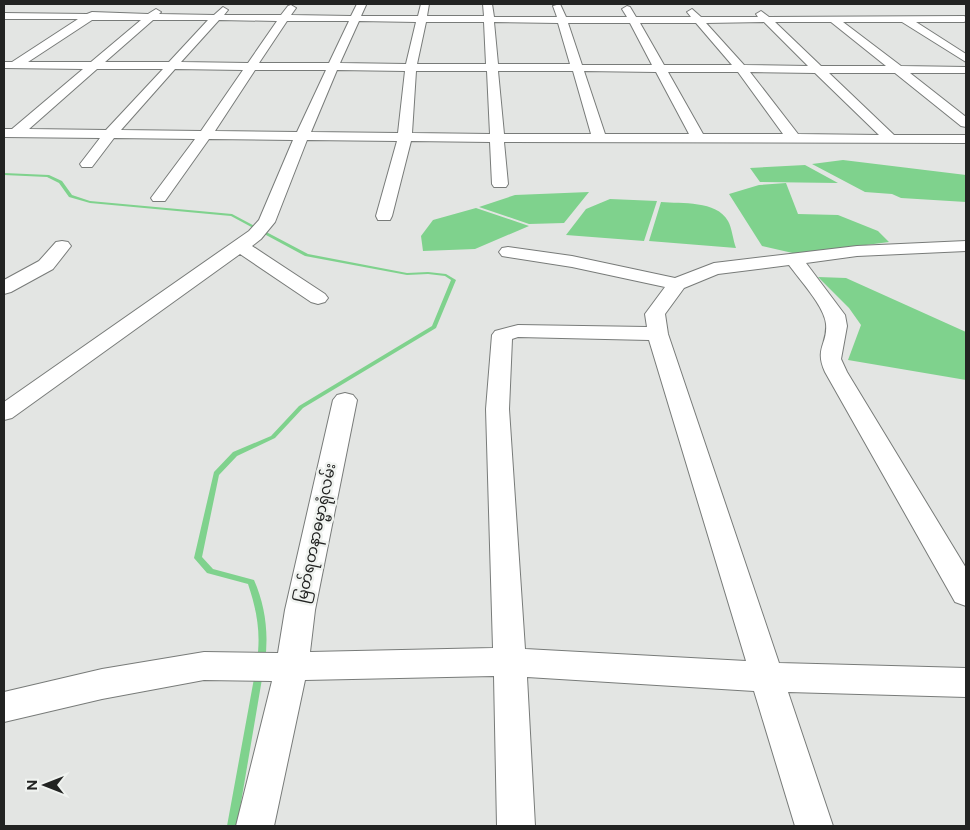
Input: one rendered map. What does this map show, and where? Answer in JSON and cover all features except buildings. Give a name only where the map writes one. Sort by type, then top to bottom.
[{"type":"street","points":[[4,27],[44,4]]},
{"type":"street","points":[[4,74],[107,4]]},
{"type":"street","points":[[10,133],[97,65],[166,4]]},
{"type":"street","points":[[87,164],[110,134],[171,65],[229,4]]},
{"type":"street","points":[[159,198],[206,135],[250,66],[294,4]]},
{"type":"street","points":[[4,413],[254,234],[302,136],[362,4]]},
{"type":"street","points":[[384,216],[405,137],[411,67],[425,4]]},
{"type":"street","points":[[488,4],[500,184]]},
{"type":"street","points":[[558,4],[599,138]]},
{"type":"street","points":[[624,4],[699,138]]},
{"type":"street","points":[[685,4],[741,69],[794,139]]},
{"type":"street","points":[[750,4],[891,139]]},
{"type":"street","points":[[932,8],[965,20]]},
{"type":"street","points":[[4,16],[564,20],[965,20]]},
{"type":"street","points":[[833,19],[966,123]]},
{"type":"street","points":[[904,20],[966,59]]},
{"type":"street","points":[[4,64],[966,70]]},
{"type":"street","points":[[10,133],[498,138],[966,139]]},
{"type":"street","points":[[254,234],[318,298]]},
{"type":"street","points":[[4,288],[46,265],[62,246]]},
{"type":"street","points":[[814,826],[658,334],[655,314],[677,284],[714,268],[857,251],[966,246]]},
{"type":"street","points":[[508,252],[545,256],[601,266],[677,284]]},
{"type":"street","points":[[794,259],[835,314],[836,326],[830,359],[836,372],[966,594]]},
{"type":"street","points":[[516,826],[511,662],[500,450],[498,362],[502,335],[518,331],[658,334]]},
{"type":"street","name":"မြတ်ရတနာဓမ္မာရုံလမ်း","points":[[255,826],[282,666],[300,610],[345,400]]},
{"type":"street","points":[[4,708],[102,684],[204,666],[511,662],[767,677],[966,682]]},
{"type":"shaded area","points":[[843,160],[966,175],[966,202],[901,198],[892,194],[865,192],[812,164]]},
{"type":"shaded area","points":[[805,165],[838,183],[760,182],[750,168]]},
{"type":"shaded area","points":[[786,183],[798,214],[838,215],[878,231],[889,242],[797,254],[762,246],[729,194],[759,185]]},
{"type":"shaded area","points":[[589,192],[564,223],[529,224],[479,207],[515,195]]},
{"type":"shaded area","points":[[610,199],[657,201],[644,241],[566,235],[586,209]]},
{"type":"shaded area","points":[[661,202],[698,204],[715,209],[723,214],[728,221],[736,248],[649,241]]},
{"type":"shaded area","points":[[476,208],[529,226],[475,249],[423,251],[421,236],[433,220]]},
{"type":"shaded area","points":[[818,277],[846,278],[966,332],[966,380],[848,360],[861,325],[849,308]]},
{"type":"waterway","points":[[4,174],[48,176],[61,182],[70,196],[90,202],[232,215],[307,255],[407,274],[428,273],[446,275],[454,280],[434,327],[301,407],[273,437],[235,454],[216,474],[198,558],[210,571],[251,582],[262,621],[261,661]]},
{"type":"waterway","points":[[232,826],[259,673]]}]
